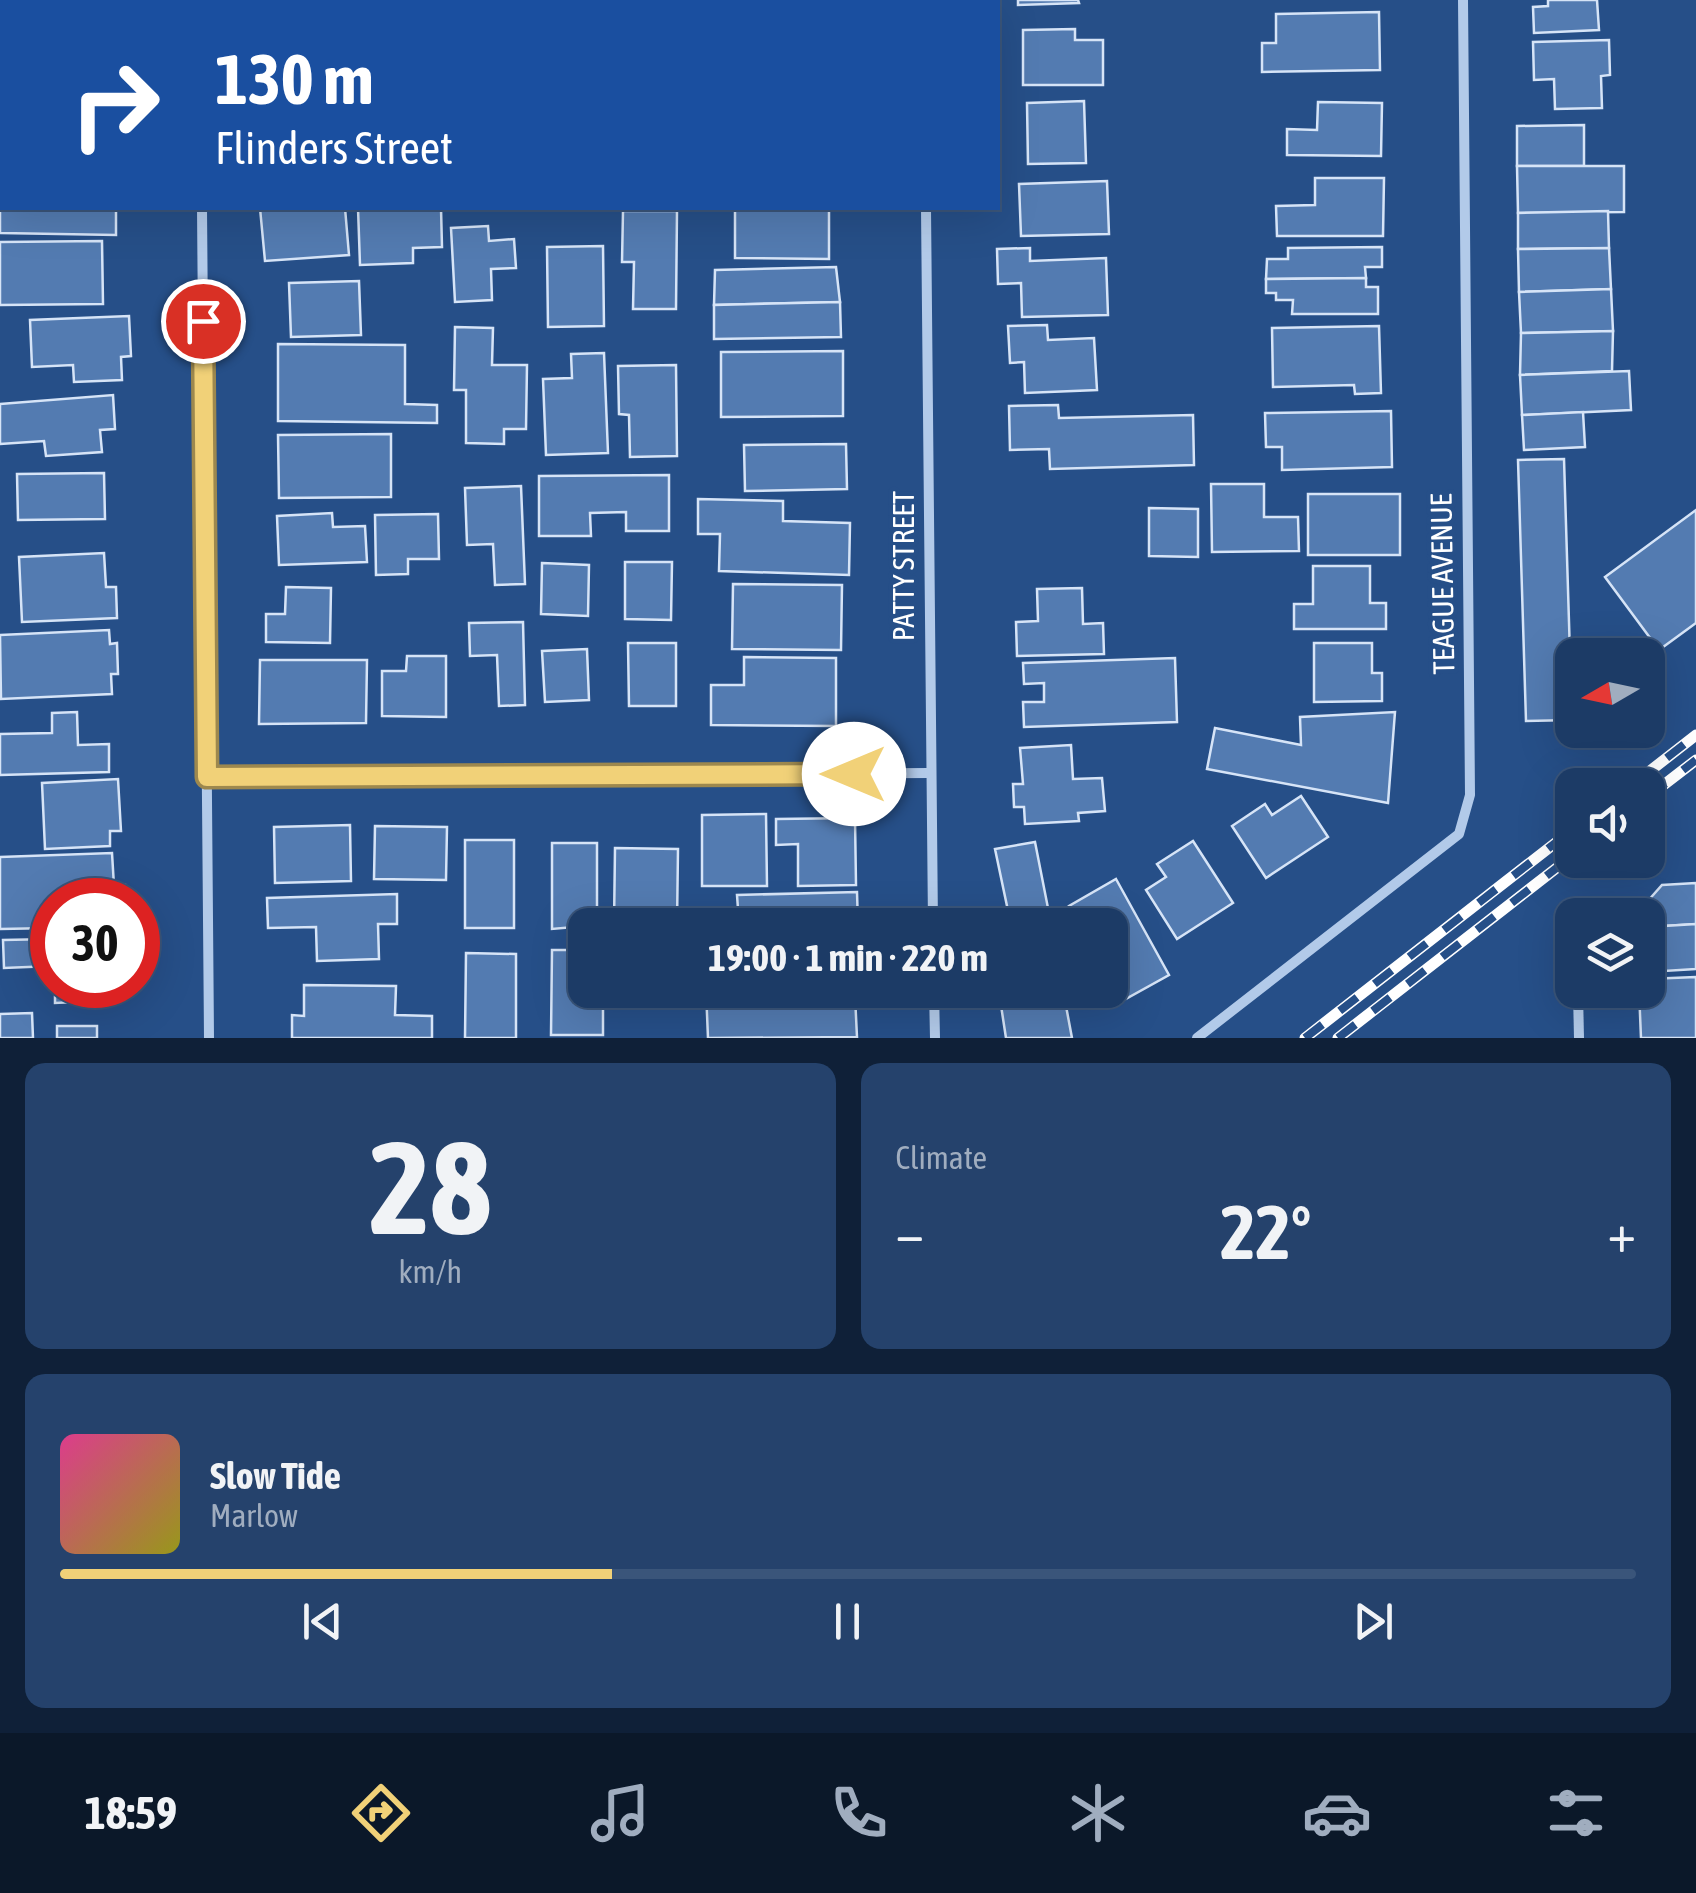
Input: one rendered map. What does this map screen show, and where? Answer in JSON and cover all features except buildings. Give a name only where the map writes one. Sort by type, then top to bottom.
[{"type":"street","name":"TEAGUE AVENUE","points":[[1197,1038],[1459,834],[1470,795],[1462,0]]},
{"type":"street","points":[[202,210],[209,1038]]},
{"type":"street","name":"PATTY STREET","points":[[926,210],[933,908]]},
{"type":"street","points":[[207,777],[930,773]]},
{"type":"street","points":[[934,1008],[935,1038]]},
{"type":"street","points":[[1578,1008],[1579,1038]]},
{"type":"railway","points":[[1654,768],[1696,735]]},
{"type":"railway","points":[[1665,784],[1696,760]]},
{"type":"railway","points":[[1305,1038],[1555,843]]},
{"type":"railway","points":[[1338,1038],[1555,869]]},
{"type":"route","points":[[203,321],[207,777],[854,774]]}]
